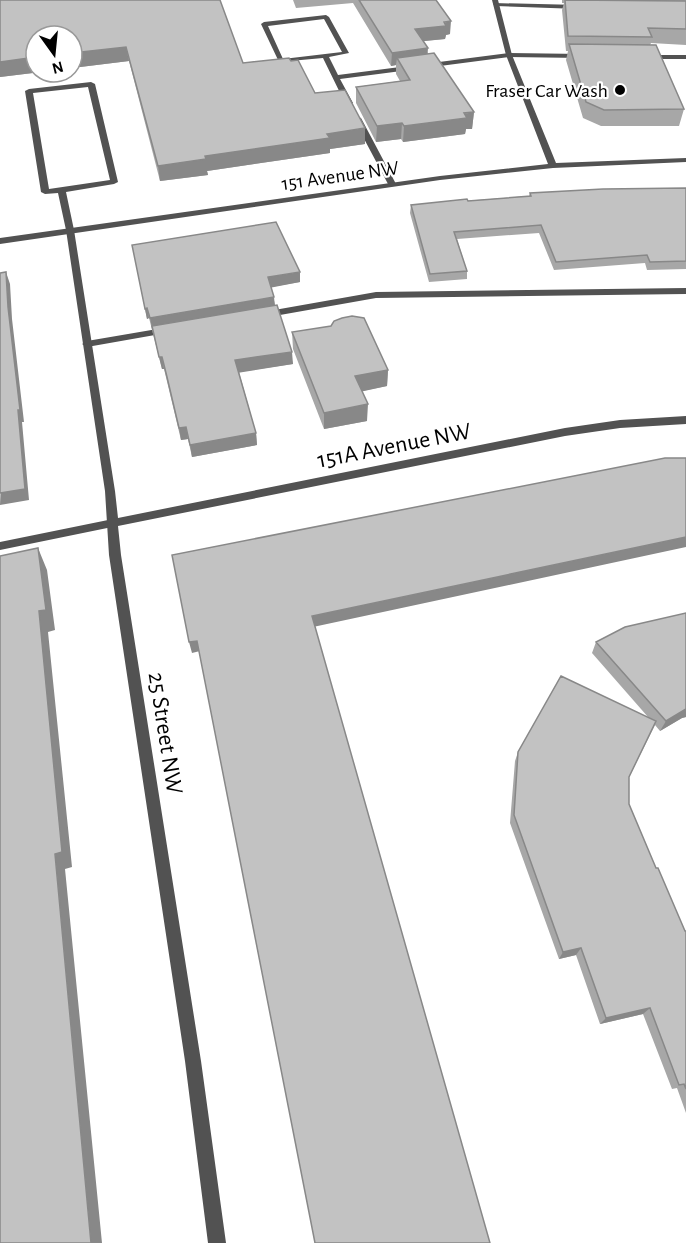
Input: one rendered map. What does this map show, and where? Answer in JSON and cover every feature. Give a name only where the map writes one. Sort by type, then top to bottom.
[{"type":"street","points":[[552,166],[509,55],[496,2],[591,8]]},
{"type":"street","points":[[326,17],[346,53],[325,56],[281,61],[264,24],[326,17]]},
{"type":"street","points":[[336,77],[509,55],[592,56]]},
{"type":"street","points":[[325,56],[392,184]]},
{"type":"street","points":[[639,57],[686,57]]},
{"type":"street","points":[[91,84],[114,182],[62,190],[45,192],[29,91],[91,84]]},
{"type":"street","name":"151 Avenue NW","points":[[0,241],[392,184],[552,166],[686,160]]},
{"type":"street","name":"25 Street NW","points":[[62,190],[110,491],[115,555],[193,1061],[217,1243]]},
{"type":"street","points":[[249,317],[376,295],[686,291]]},
{"type":"street","points":[[87,344],[180,328]]},
{"type":"street","name":"151A Avenue NW","points":[[0,546],[565,432],[620,424],[686,420]]},
{"type":"building","points":[[0,0],[220,0],[243,63],[289,58],[291,61],[298,60],[315,93],[345,90],[365,128],[327,134],[330,138],[205,156],[206,159],[158,166],[126,47],[84,52],[84,24],[24,24],[24,59],[0,62]]},
{"type":"building","points":[[359,0],[436,0],[451,21],[444,22],[446,26],[415,29],[428,48],[392,53]]},
{"type":"building","points":[[565,0],[686,1],[686,29],[648,28],[652,37],[568,36]]},
{"type":"building","name":"Fraser Car Wash","points":[[569,44],[656,45],[684,109],[604,110],[586,102]]},
{"type":"building","points":[[434,53],[474,112],[464,113],[467,118],[404,126],[402,123],[377,126],[356,87],[410,80],[397,58]]},
{"type":"building","points":[[686,188],[686,261],[650,262],[647,255],[556,262],[541,225],[454,232],[467,271],[430,274],[411,205],[531,196],[530,193]]},
{"type":"building","points":[[276,222],[300,272],[268,277],[274,297],[150,318],[147,308],[145,309],[132,245]]},
{"type":"building","points":[[6,272],[20,410],[18,410],[25,489],[0,493],[0,273]]},
{"type":"building","points":[[277,305],[292,352],[235,360],[256,433],[190,445],[186,427],[179,428],[152,326]]},
{"type":"building","points":[[352,316],[364,318],[388,370],[355,376],[368,404],[324,413],[292,332],[331,326],[334,321]]},
{"type":"building","points":[[665,458],[686,458],[686,537],[312,616],[490,1243],[315,1243],[197,641],[189,642],[172,555]]},
{"type":"building","points":[[38,548],[46,610],[39,611],[62,852],[55,854],[91,1243],[0,1243],[0,556]]},
{"type":"building","points":[[686,613],[686,709],[666,721],[596,642],[625,627]]},
{"type":"building","points":[[561,676],[656,721],[629,777],[629,804],[686,931],[686,1089],[684,1084],[679,1085],[650,1008],[606,1018],[581,948],[563,952],[514,815],[518,752]]},
{"type":"place","name":"Fraser Car Wash","points":[[620,90]]}]
